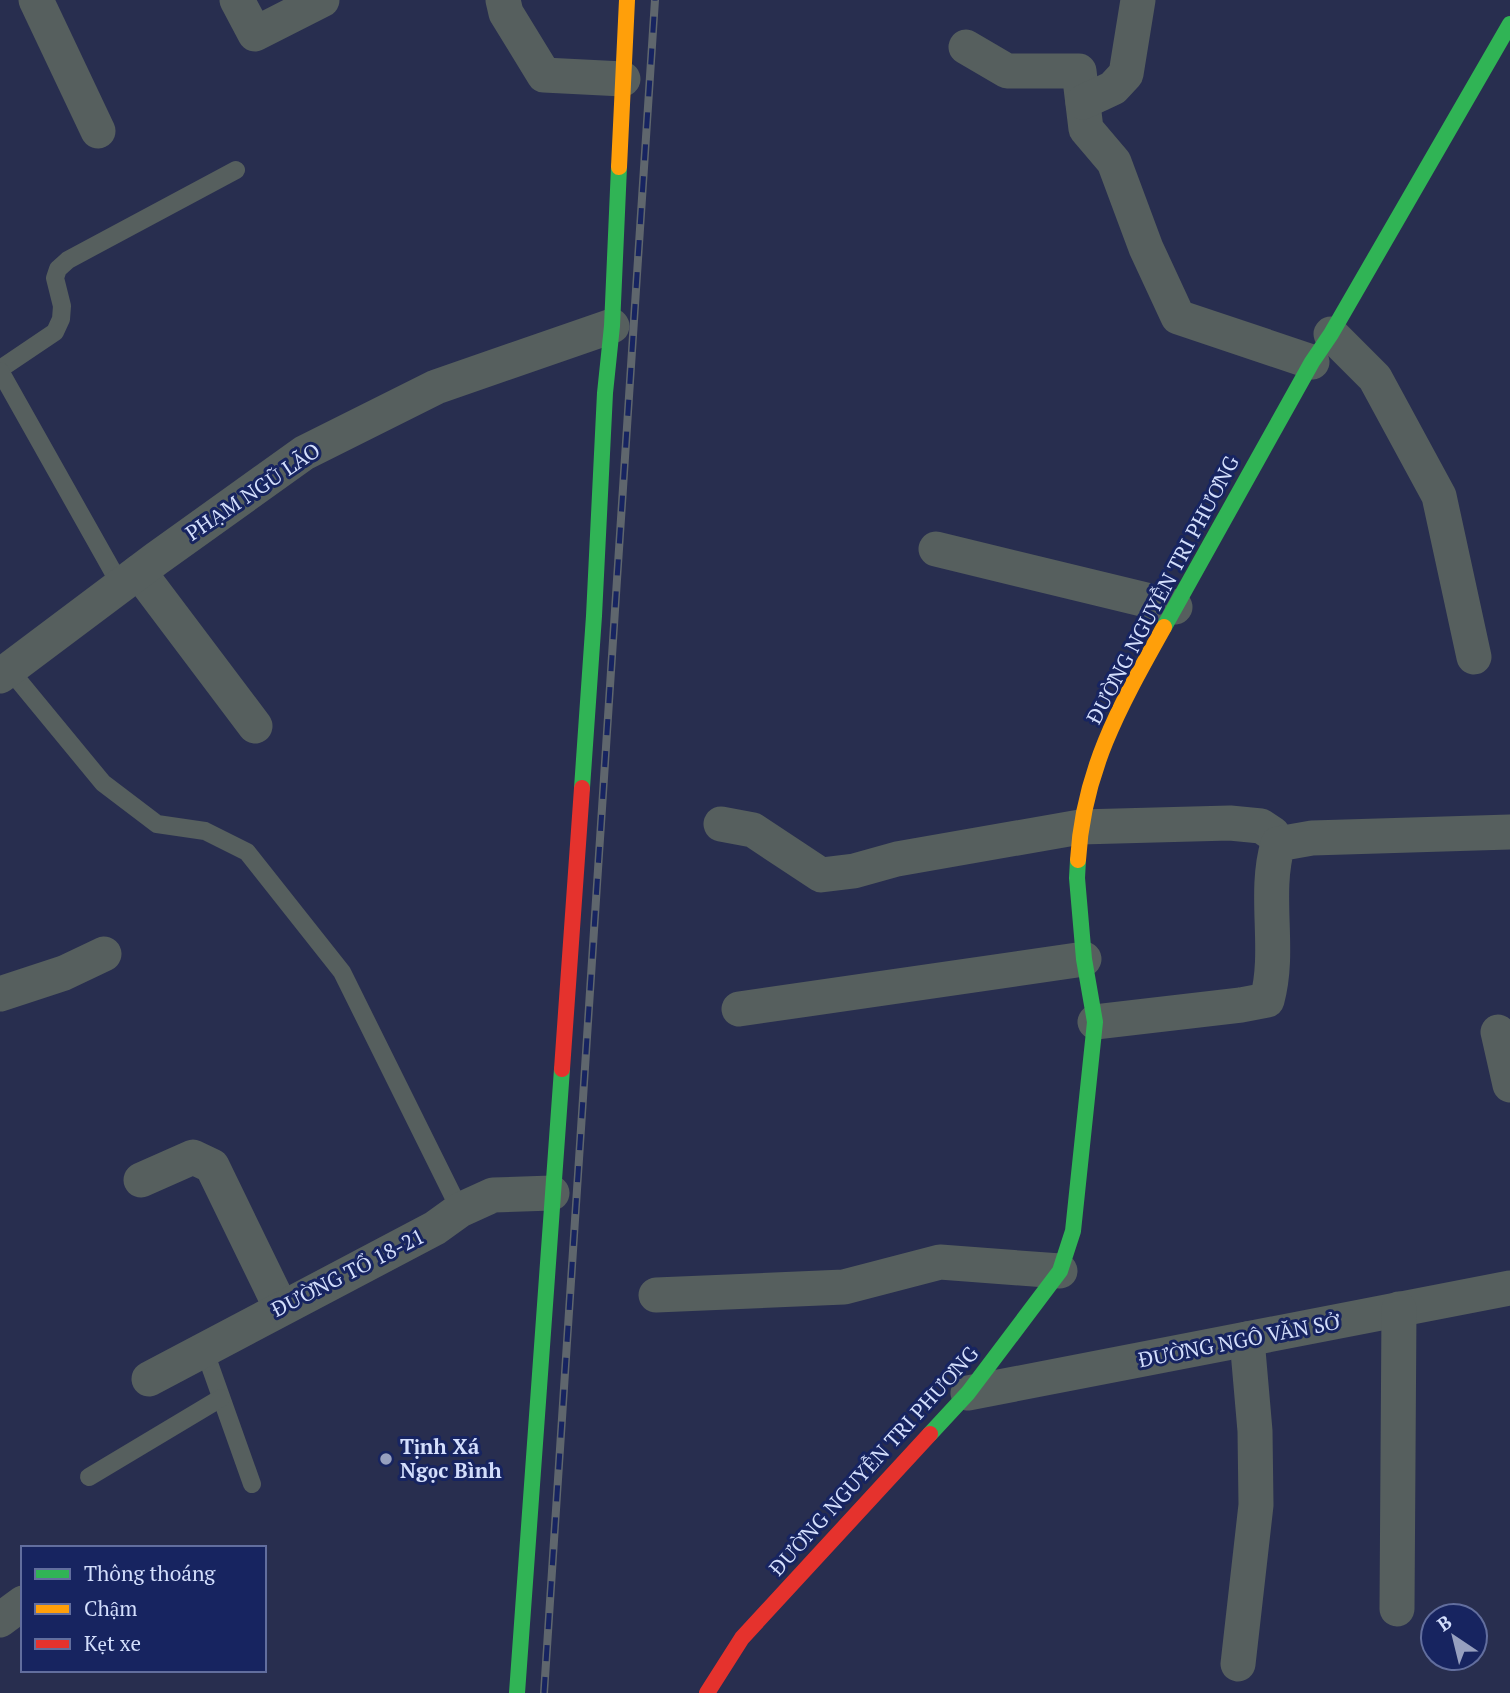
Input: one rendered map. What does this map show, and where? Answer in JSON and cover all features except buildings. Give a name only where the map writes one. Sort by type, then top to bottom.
[{"type":"main road","points":[[517,1693],[593,630],[605,393],[612,326],[627,0]]},
{"type":"main road","name":"ĐƯỜNG NGUYỄN TRI PHƯƠNG","points":[[707,1693],[742,1638],[968,1393],[1060,1271],[1073,1231],[1095,1022],[1084,958],[1077,878],[1080,827],[1097,764],[1118,710],[1175,607],[1510,24]]},
{"type":"street","points":[[36,0],[98,131]]},
{"type":"street","points":[[237,0],[255,34],[322,0]]},
{"type":"street","points":[[503,0],[506,13],[544,75],[623,79]]},
{"type":"street","points":[[1083,102],[1113,88],[1126,74],[1139,0]]},
{"type":"street","points":[[965,47],[1007,71],[1079,71],[1086,129],[1114,162],[1146,248],[1178,317],[1322,348],[1375,378],[1439,496],[1474,657]]},
{"type":"street","name":"PHẠM NGŨ LÃO","points":[[5,673],[304,453],[436,387],[612,326]]},
{"type":"street","points":[[936,549],[1175,607]]},
{"type":"street","points":[[130,579],[255,726]]},
{"type":"street","points":[[721,824],[753,830],[821,875],[1080,827],[1230,823],[1261,826],[1273,834],[1278,844],[1271,867],[1272,980],[1267,1000],[1095,1022]]},
{"type":"street","points":[[1278,844],[1312,838],[1510,832]]},
{"type":"street","points":[[0,994],[64,973],[104,954]]},
{"type":"street","points":[[739,1009],[1084,958]]},
{"type":"street","points":[[1498,1032],[1510,1085]]},
{"type":"street","points":[[141,1180],[193,1157],[212,1166],[281,1308]]},
{"type":"street","name":"ĐƯỜNG TỔ 18-21","points":[[149,1379],[435,1228],[460,1210],[493,1195],[552,1193]]},
{"type":"street","points":[[656,1295],[844,1287],[940,1262],[1060,1271]]},
{"type":"street","name":"ĐƯỜNG NGÔ VĂN SỞ","points":[[968,1393],[1510,1288]]},
{"type":"street","points":[[1397,1609],[1399,1309]]},
{"type":"street","points":[[1238,1664],[1256,1505],[1255,1431],[1247,1339]]},
{"type":"street","points":[[0,1620],[21,1604]]},
{"type":"lane","points":[[130,579],[0,370],[55,332],[61,319],[62,306],[55,278],[58,269],[68,260],[236,170]]},
{"type":"lane","points":[[5,673],[103,783],[157,824],[205,831],[247,852],[342,972],[460,1210]]},
{"type":"lane","points":[[204,1349],[252,1484]]},
{"type":"lane","points":[[89,1477],[221,1398]]},
{"type":"railway","points":[[544,1693],[655,0]]},
{"type":"traffic: fast","points":[[1164,627],[1312,362],[1331,334],[1510,24]]},
{"type":"traffic: fast","points":[[582,788],[605,393],[612,326],[619,167]]},
{"type":"traffic: fast","points":[[930,1434],[968,1393],[1060,1271],[1073,1231],[1095,1022],[1084,959],[1078,860]]},
{"type":"traffic: fast","points":[[517,1693],[562,1069]]},
{"type":"traffic: slow","points":[[619,167],[627,0]]},
{"type":"traffic: slow","points":[[1078,860],[1081,827],[1096,767],[1119,711],[1164,627]]},
{"type":"traffic: jam","points":[[562,1069],[582,788]]},
{"type":"traffic: jam","points":[[707,1693],[742,1638],[930,1434]]},
{"type":"place","name":"Tịnh Xá Ngọc Bình","points":[[386,1459]]}]
